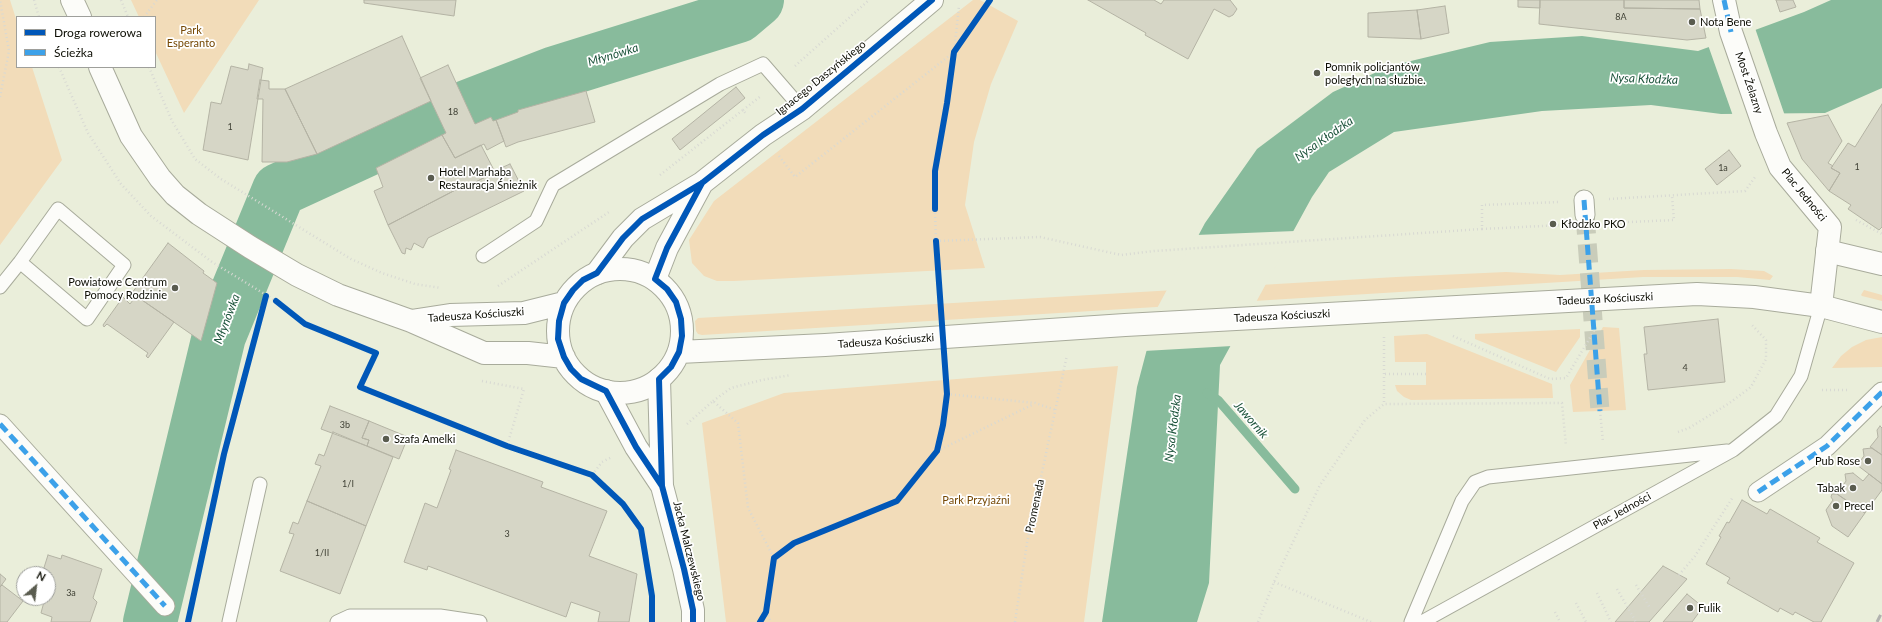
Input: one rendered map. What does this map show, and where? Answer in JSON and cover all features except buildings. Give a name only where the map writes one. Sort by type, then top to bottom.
[{"type":"street","points":[[72,0],[80,16]]},
{"type":"street","name":"Ignacego Daszyńskiego","points":[[597,273],[623,238],[642,219],[702,183],[763,135],[802,109],[932,0]]},
{"type":"street","name":"Most Żelazny","points":[[1724,0],[1731,32],[1766,133]]},
{"type":"street","name":"Tadeusza Kościuszki","points":[[100,68],[131,136],[143,155],[175,195],[199,214],[297,275],[338,295],[411,321],[484,353],[528,353],[564,357]]},
{"type":"street","name":"Plac Jedności","points":[[1766,133],[1780,167],[1830,227],[1821,306]]},
{"type":"street","name":"Ignacego Daszyńskiego","points":[[655,279],[666,248],[702,183]]},
{"type":"street","points":[[1827,251],[1882,264]]},
{"type":"street","points":[[617,268],[637,271],[655,279],[667,289],[676,302],[681,319],[682,336],[679,352],[671,367],[659,379],[643,389],[624,393],[606,391],[581,379],[571,369],[564,357],[558,339],[559,321],[564,303],[573,290],[584,280],[597,273],[617,268]]},
{"type":"street","name":"Tadeusza Kościuszki","points":[[679,352],[825,345],[1125,325],[1698,294],[1754,297],[1821,306],[1882,322]]},
{"type":"street","name":"Tadeusza Kościuszki","points":[[411,321],[450,315],[524,313],[564,303]]},
{"type":"street","name":"Jacka Malczewskiego","points":[[659,379],[659,413],[662,439],[662,486],[693,610],[693,622]]},
{"type":"street","name":"Jacka Malczewskiego","points":[[606,391],[636,447],[662,486]]},
{"type":"street","points":[[1758,492],[1827,446],[1882,392]]},
{"type":"street","points":[[0,424],[165,606]]},
{"type":"lane","points":[[483,256],[536,221],[553,185],[720,84],[763,64],[802,109]]},
{"type":"lane","points":[[0,287],[58,210],[124,265],[87,319],[20,262]]},
{"type":"lane","name":"Plac Jedności","points":[[1422,622],[1733,450],[1776,416],[1801,376],[1821,306]]},
{"type":"lane","points":[[1411,622],[1462,501],[1475,482],[1488,477],[1733,450]]},
{"type":"lane","points":[[230,622],[260,484]]},
{"type":"lane","points":[[337,622],[350,616],[440,616],[480,622]]},
{"type":"path","points":[[0,0],[9,51],[0,97]]},
{"type":"path","points":[[34,0],[39,16]]},
{"type":"path","points":[[121,0],[128,16]]},
{"type":"path","points":[[145,16],[157,0]]},
{"type":"path","points":[[743,110],[778,82],[869,0]]},
{"type":"path","points":[[954,52],[959,10],[958,0]]},
{"type":"path","points":[[59,68],[88,133],[121,184],[151,216],[212,262],[276,302],[305,324],[376,353],[360,387],[507,446],[592,475]]},
{"type":"path","points":[[149,68],[172,121],[195,159],[222,179],[321,242],[351,259],[382,273],[415,284],[446,289]]},
{"type":"path","points":[[1607,199],[1745,191],[1759,173]]},
{"type":"path","points":[[935,209],[936,241],[1040,237],[1120,255],[1154,251],[1482,229],[1482,205],[1561,202]]},
{"type":"path","points":[[264,303],[266,296]]},
{"type":"path","points":[[1446,333],[1550,379],[1566,378],[1600,322]]},
{"type":"path","points":[[1383,332],[1385,374],[1384,404]]},
{"type":"path","points":[[1676,433],[1689,428],[1728,404],[1751,387],[1766,359]]},
{"type":"path","points":[[1385,374],[1426,374]]},
{"type":"path","points":[[482,381],[524,389],[507,446]]},
{"type":"path","points":[[946,394],[1035,403],[1056,410]]},
{"type":"path","points":[[684,427],[713,400],[738,423],[748,508],[774,558]]},
{"type":"path","points":[[937,451],[1035,403]]},
{"type":"path","points":[[1258,622],[1274,582],[1320,485],[1365,420],[1384,404],[1562,403],[1566,446],[1574,445]]},
{"type":"path","points":[[1596,444],[1603,444],[1600,412]]},
{"type":"path","points":[[1679,575],[1695,556],[1733,497],[1758,492]]},
{"type":"path","points":[[1274,582],[1371,622]]},
{"type":"path","points":[[1636,585],[1650,608]]},
{"type":"path","points":[[1617,589],[1636,622]]},
{"type":"path","points":[[1597,594],[1611,622]]},
{"type":"path","points":[[1576,603],[1586,622]]},
{"type":"path","points":[[766,612],[771,622]]},
{"type":"path","points":[[1555,612],[1560,622]]},
{"type":"green space","points":[[0,0],[10,0],[16,19],[16,68],[32,68],[62,160],[0,245]]},
{"type":"green space","name":"Park Esperanto","points":[[131,0],[259,0],[184,113],[156,53],[156,16],[139,16]]},
{"type":"green space","points":[[973,0],[980,0],[1018,21],[991,84],[974,142],[965,205],[985,268],[734,281],[717,281],[704,276],[692,263],[689,240],[714,201]]},
{"type":"green space","points":[[1731,269],[1764,271],[1773,276],[1770,280],[1737,277],[1643,277],[702,335],[698,334],[696,331],[695,321],[698,318],[1396,277],[1506,272],[1560,275],[1644,270]]},
{"type":"green space","points":[[1864,290],[1882,295],[1882,301],[1862,296],[1861,295]]},
{"type":"green space","points":[[1603,327],[1619,328],[1626,410],[1573,412],[1570,385]]},
{"type":"green space","points":[[1580,329],[1580,337],[1556,372],[1475,339],[1475,334]]},
{"type":"green space","points":[[1427,334],[1552,384],[1553,398],[1411,400],[1404,397],[1397,391],[1395,385],[1426,385],[1426,362],[1395,362],[1394,336]]},
{"type":"green space","points":[[1882,337],[1882,367],[1832,368],[1841,356],[1852,347],[1866,340]]},
{"type":"green space","name":"Park Przyjaźni","points":[[1118,366],[1084,622],[726,622],[702,423],[784,393]]},
{"type":"water","name":"Nysa Kłodzka","points":[[1831,0],[1882,0],[1882,88],[1825,113],[1721,114],[1651,105],[1542,111],[1394,132],[1329,172],[1312,197],[1220,365],[1209,583],[1197,622],[1102,622],[1137,387],[1156,315],[1205,223],[1257,149],[1333,92],[1390,66],[1490,42],[1582,36],[1698,51],[1804,12]]},
{"type":"pier","points":[[1755,28],[1785,116],[1733,116],[1708,45]]},
{"type":"pier","points":[[1295,231],[1232,346],[1144,351],[1154,314],[1196,235]]},
{"type":"waterway","name":"Młynówka","points":[[467,107],[555,73],[738,16],[757,0]]},
{"type":"waterway","name":"Młynówka","points":[[150,622],[219,336],[279,190],[405,132],[439,119]]},
{"type":"waterway","name":"Jawornik","points":[[1207,393],[1218,400],[1295,489]]},
{"type":"tunnel","points":[[1585,215],[1600,411]]},
{"type":"railway","points":[[1877,622],[1882,612]]},
{"type":"marked path","points":[[1724,0],[1731,32]]},
{"type":"marked path","points":[[1584,200],[1600,411]]},
{"type":"marked path","points":[[1758,492],[1827,446],[1882,392]]},
{"type":"marked path","points":[[0,424],[165,606]]},
{"type":"cycle path","points":[[662,486],[636,447],[606,391],[581,379],[571,369],[564,357],[558,339],[559,321],[564,303],[573,290],[583,280],[597,273],[623,238],[642,219],[702,183],[763,135],[802,109],[932,0]]},
{"type":"cycle path","points":[[935,209],[935,171],[954,52],[990,0]]},
{"type":"cycle path","points":[[693,622],[693,610],[684,569],[662,486],[659,379],[671,367],[679,352],[682,336],[681,319],[676,302],[667,289],[655,279],[667,248],[702,183]]},
{"type":"cycle path","points":[[760,622],[766,612],[774,558],[794,543],[897,501],[937,451],[943,425],[947,394],[936,241]]},
{"type":"cycle path","points":[[188,622],[224,454],[266,296]]},
{"type":"cycle path","points":[[276,301],[305,324],[376,353],[360,387],[507,446],[592,475],[623,504],[641,529],[652,596],[652,622]]},
{"type":"place","name":"Nota Bene","points":[[1692,22]]},
{"type":"place","name":"Pomnik policjantów poległych na służbie.","points":[[1317,73]]},
{"type":"place","name":"Hotel Marhaba Restauracja Śnieżnik","points":[[431,178]]},
{"type":"place","name":"Kłodzko PKO","points":[[1553,224]]},
{"type":"place","name":"Powiatowe Centrum Pomocy Rodzinie","points":[[175,288]]},
{"type":"place","name":"Szafa Amelki","points":[[386,439]]},
{"type":"place","name":"Pub Rose","points":[[1868,461]]},
{"type":"place","name":"Tabak","points":[[1853,488]]},
{"type":"place","name":"Precel","points":[[1836,506]]},
{"type":"place","name":"Fulik","points":[[1690,608]]}]
